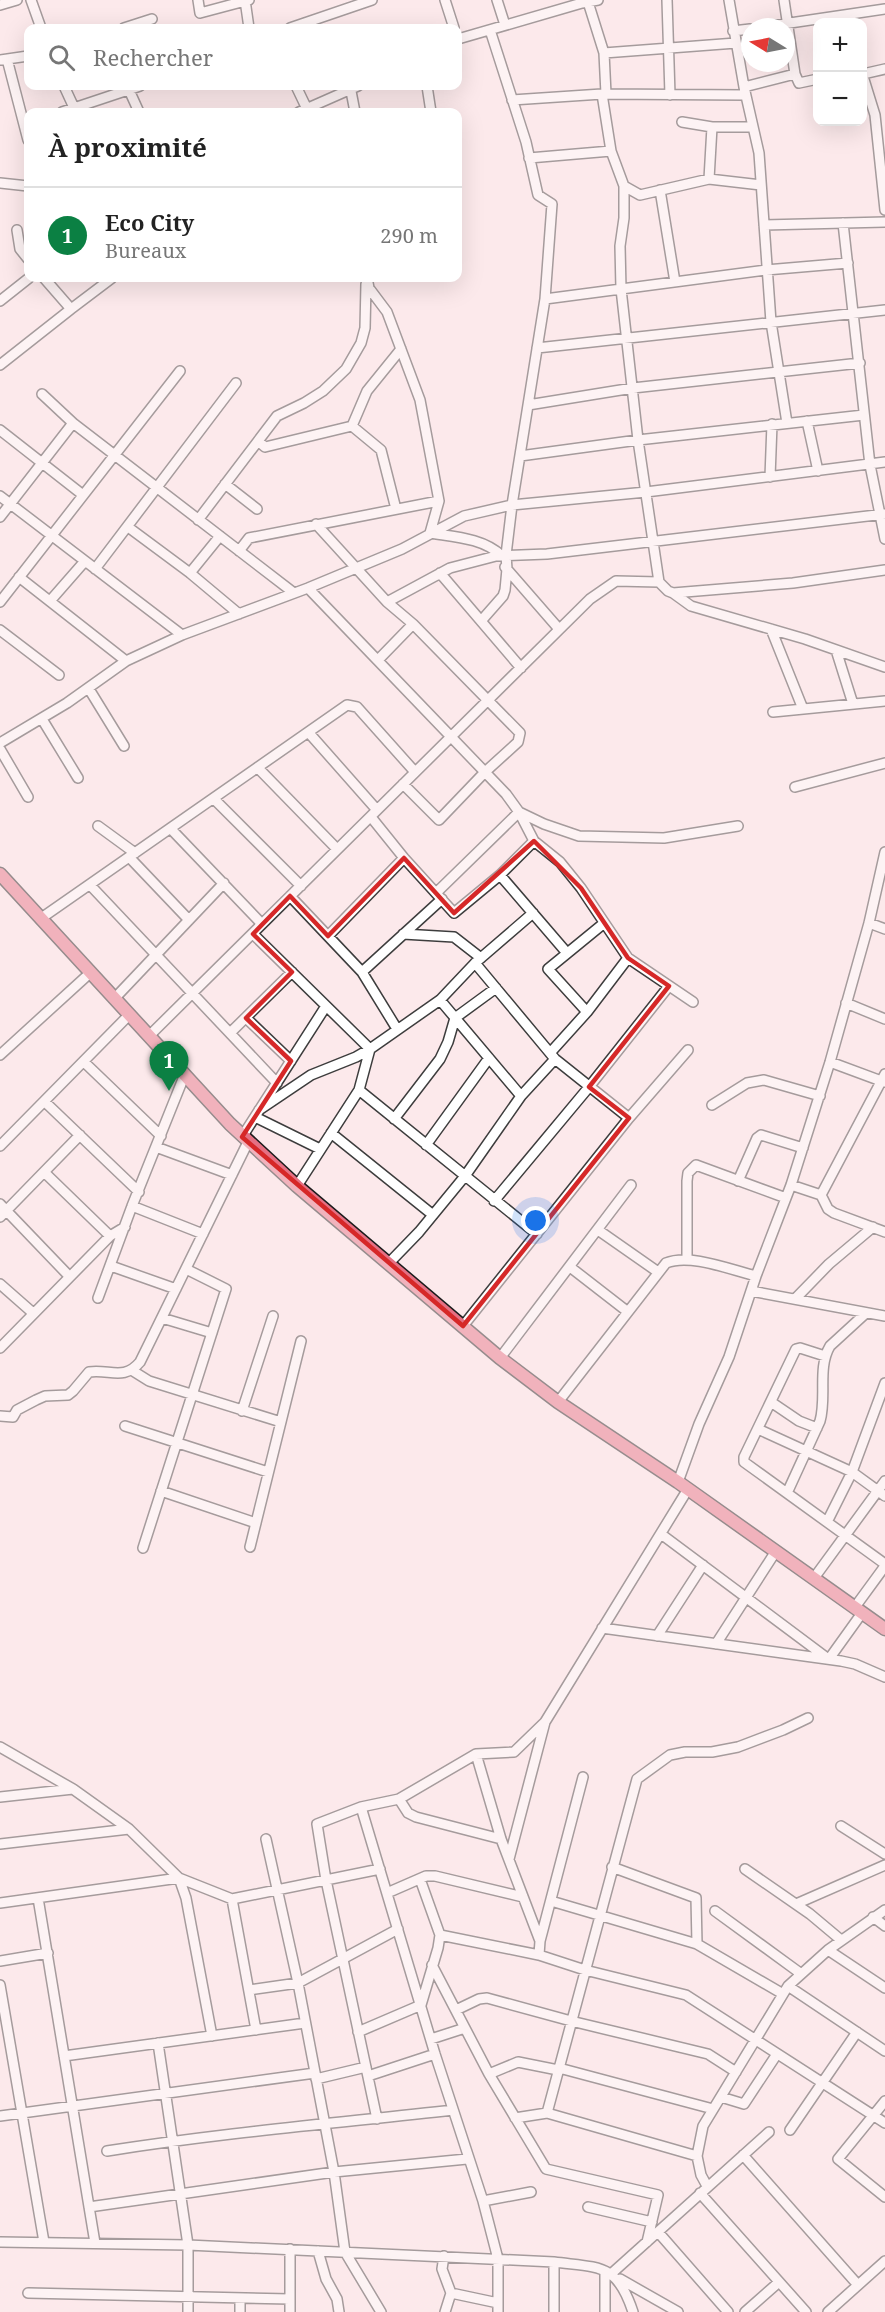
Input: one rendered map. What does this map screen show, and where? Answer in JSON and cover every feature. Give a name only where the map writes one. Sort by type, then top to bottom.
[{"type":"main road","points":[[0,874],[245,1139],[297,1186],[500,1358],[558,1402],[683,1485],[885,1629]]},
{"type":"street","points":[[0,5],[18,0]]},
{"type":"street","points":[[31,0],[40,24]]},
{"type":"street","points":[[198,0],[200,13],[246,0],[249,24]]},
{"type":"street","points":[[299,24],[344,4],[372,0]]},
{"type":"street","points":[[445,0],[453,24]]},
{"type":"street","points":[[497,0],[505,25]]},
{"type":"street","points":[[462,38],[584,2],[598,0]]},
{"type":"street","points":[[667,0],[670,94]]},
{"type":"street","points":[[729,0],[733,31],[759,153],[771,322],[787,423]]},
{"type":"street","points":[[784,0],[787,18]]},
{"type":"street","points":[[584,2],[604,53],[604,94],[611,151],[624,186],[620,246],[621,289],[638,440],[659,582],[691,606],[771,629],[885,668]]},
{"type":"street","points":[[851,18],[885,9]]},
{"type":"street","points":[[136,24],[152,19]]},
{"type":"street","points":[[795,23],[813,22]]},
{"type":"street","points":[[490,30],[538,195],[552,204],[545,299],[512,505],[501,556]]},
{"type":"street","points":[[733,31],[741,30]]},
{"type":"street","points":[[604,53],[736,43]]},
{"type":"street","points":[[24,56],[4,59],[24,117]]},
{"type":"street","points":[[867,73],[885,69]]},
{"type":"street","points":[[512,100],[604,94],[745,91],[795,74],[799,83],[813,80]]},
{"type":"street","points":[[867,88],[875,115],[885,210]]},
{"type":"street","points":[[66,90],[74,108]]},
{"type":"street","points":[[80,108],[129,90],[137,108]]},
{"type":"street","points":[[297,90],[302,108]]},
{"type":"street","points":[[309,108],[345,90]]},
{"type":"street","points":[[353,90],[355,108]]},
{"type":"street","points":[[428,90],[431,108]]},
{"type":"street","points":[[875,115],[885,112]]},
{"type":"street","points":[[682,123],[712,127],[753,127]]},
{"type":"street","points":[[709,179],[712,127]]},
{"type":"street","points":[[529,158],[611,151]]},
{"type":"street","points":[[624,186],[640,195],[709,179],[761,185]]},
{"type":"street","points":[[0,183],[24,186]]},
{"type":"street","points":[[660,190],[675,282]]},
{"type":"street","points":[[764,225],[885,222]]},
{"type":"street","points":[[843,223],[870,465],[883,514],[885,539]]},
{"type":"street","points":[[17,230],[20,249],[24,254]]},
{"type":"street","points":[[545,299],[766,270],[848,263]]},
{"type":"street","points":[[0,301],[24,282]]},
{"type":"street","points":[[47,282],[71,309]]},
{"type":"street","points":[[0,365],[107,282]]},
{"type":"street","points":[[198,520],[277,416],[323,391],[346,369],[361,343],[365,328],[367,282]]},
{"type":"street","points":[[368,282],[387,312],[420,400],[439,501],[430,533]]},
{"type":"street","points":[[537,348],[627,340],[885,309]]},
{"type":"street","points":[[352,426],[367,391],[401,349]]},
{"type":"street","points":[[528,405],[633,388],[778,374],[860,363]]},
{"type":"street","points":[[0,602],[180,371]]},
{"type":"street","points":[[96,569],[236,383]]},
{"type":"street","points":[[42,394],[73,423],[294,593]]},
{"type":"street","points":[[520,456],[864,414]]},
{"type":"street","points":[[807,421],[818,471]]},
{"type":"street","points":[[0,517],[73,423]]},
{"type":"street","points":[[770,477],[772,424]]},
{"type":"street","points":[[258,441],[265,447],[352,426]]},
{"type":"street","points":[[352,426],[381,450],[396,509]]},
{"type":"street","points":[[0,430],[83,495]]},
{"type":"street","points":[[0,743],[89,689],[126,661],[182,635],[308,588],[402,549],[464,516],[512,505],[646,492],[885,462]]},
{"type":"street","points":[[225,484],[257,510]]},
{"type":"street","points":[[0,496],[182,635]]},
{"type":"street","points":[[239,551],[249,538],[439,501]]},
{"type":"street","points":[[387,602],[450,568],[501,556],[547,554],[883,514]]},
{"type":"street","points":[[316,525],[387,602],[413,624],[520,734],[518,742],[485,772],[439,820],[403,784]]},
{"type":"street","points":[[128,527],[190,573],[239,614]]},
{"type":"street","points":[[430,533],[494,548],[507,569],[560,629]]},
{"type":"street","points":[[190,573],[220,536]]},
{"type":"street","points":[[50,601],[85,561]]},
{"type":"street","points":[[481,621],[503,596],[507,569]]},
{"type":"street","points":[[673,593],[793,583],[885,570]]},
{"type":"street","points":[[440,573],[521,668]]},
{"type":"street","points":[[19,577],[126,661]]},
{"type":"street","points":[[149,1036],[590,599],[615,581],[659,582]]},
{"type":"street","points":[[308,588],[485,772],[519,812],[534,841],[561,862],[581,888],[603,924],[628,958],[693,1002]]},
{"type":"street","points":[[378,660],[413,624]]},
{"type":"street","points":[[771,629],[803,709]]},
{"type":"street","points":[[0,630],[58,675]]},
{"type":"street","points":[[836,650],[853,704]]},
{"type":"street","points":[[89,689],[124,746]]},
{"type":"street","points":[[772,712],[885,701]]},
{"type":"street","points":[[40,919],[347,705],[357,707],[415,772]]},
{"type":"street","points":[[42,719],[78,778]]},
{"type":"street","points":[[309,733],[374,813],[404,858],[454,913],[500,875],[534,841]]},
{"type":"street","points":[[0,749],[28,797]]},
{"type":"street","points":[[795,787],[885,763]]},
{"type":"street","points":[[258,768],[338,849]]},
{"type":"street","points":[[214,799],[301,886]]},
{"type":"street","points":[[519,812],[544,824],[579,836],[664,838],[738,826]]},
{"type":"street","points":[[362,972],[403,934],[519,812]]},
{"type":"street","points":[[98,826],[132,855],[189,920]]},
{"type":"street","points":[[171,829],[262,924]]},
{"type":"street","points":[[376,2119],[326,1880],[317,1824],[361,1807],[399,1799],[476,1754],[514,1752],[545,1722],[660,1534],[683,1485],[699,1424],[729,1357],[756,1276],[791,1185],[830,1062],[869,923],[885,852]]},
{"type":"street","points":[[328,936],[404,858]]},
{"type":"street","points":[[500,875],[567,953]]},
{"type":"street","points":[[114,999],[224,884]]},
{"type":"street","points":[[90,885],[276,1083]]},
{"type":"street","points":[[290,896],[362,972],[397,1029]]},
{"type":"street","points":[[257,1113],[311,1075],[370,1049],[440,1000],[478,961],[533,913]]},
{"type":"street","points":[[869,923],[885,928]]},
{"type":"street","points":[[588,1012],[548,969],[603,924]]},
{"type":"street","points":[[253,933],[370,1049]]},
{"type":"street","points":[[403,934],[454,937],[478,961],[496,988],[552,1056],[629,1118]]},
{"type":"street","points":[[389,1263],[465,1176],[520,1096],[628,958]]},
{"type":"street","points":[[230,1033],[292,972]]},
{"type":"street","points":[[0,1055],[90,973]]},
{"type":"street","points":[[494,1201],[669,986]]},
{"type":"street","points":[[394,1119],[440,1059],[455,1018],[496,988]]},
{"type":"street","points":[[440,1000],[520,1096]]},
{"type":"street","points":[[846,1003],[885,1019]]},
{"type":"street","points":[[0,1416],[13,1417],[26,1404],[45,1396],[68,1395],[89,1372],[118,1374],[133,1371],[140,1362],[203,1234],[257,1113],[326,1006]]},
{"type":"street","points":[[0,1146],[129,1015]]},
{"type":"street","points":[[246,1018],[291,1061]]},
{"type":"street","points":[[297,1186],[359,1090],[370,1049]]},
{"type":"street","points":[[463,1326],[629,1118],[688,1050]]},
{"type":"street","points":[[426,1145],[489,1058]]},
{"type":"street","points":[[84,1062],[161,1136]]},
{"type":"street","points":[[821,1195],[883,1079],[830,1062]]},
{"type":"street","points":[[98,1298],[185,1074]]},
{"type":"street","points":[[712,1105],[747,1083],[764,1080],[820,1096]]},
{"type":"street","points":[[359,1090],[537,1234]]},
{"type":"street","points":[[45,1102],[139,1192]]},
{"type":"street","points":[[257,1113],[320,1149]]},
{"type":"street","points":[[331,1132],[433,1215]]},
{"type":"street","points":[[69,1276],[2,1210],[80,1135]]},
{"type":"street","points":[[738,1180],[757,1138],[761,1135],[803,1148]]},
{"type":"street","points":[[156,1147],[231,1175]]},
{"type":"street","points":[[687,1259],[688,1173],[696,1165],[786,1198]]},
{"type":"street","points":[[44,1172],[110,1236]]},
{"type":"street","points":[[500,1358],[632,1185]]},
{"type":"street","points":[[791,1185],[821,1195],[828,1209],[834,1213],[885,1232]]},
{"type":"street","points":[[132,1206],[203,1234]]},
{"type":"street","points":[[0,1348],[110,1236],[125,1227]]},
{"type":"street","points":[[795,1299],[829,1264],[873,1227]]},
{"type":"street","points":[[598,1230],[658,1272]]},
{"type":"street","points":[[558,1402],[666,1263],[687,1259],[756,1276]]},
{"type":"street","points":[[111,1266],[176,1290]]},
{"type":"street","points":[[570,1267],[628,1312]]},
{"type":"street","points":[[143,1548],[226,1289],[186,1269]]},
{"type":"street","points":[[0,1284],[33,1313]]},
{"type":"street","points":[[751,1291],[885,1316]]},
{"type":"street","points":[[787,1493],[817,1428],[823,1409],[825,1356],[830,1346],[866,1313]]},
{"type":"street","points":[[242,1411],[273,1316]]},
{"type":"street","points":[[162,1317],[212,1333]]},
{"type":"street","points":[[250,1547],[301,1341]]},
{"type":"street","points":[[825,1356],[800,1348],[796,1349],[744,1457],[744,1462],[885,1565],[829,1659]]},
{"type":"street","points":[[133,1371],[149,1381],[281,1422]]},
{"type":"street","points":[[827,1522],[852,1472],[885,1383]]},
{"type":"street","points":[[771,1402],[799,1421],[817,1428]]},
{"type":"street","points":[[125,1426],[268,1473]]},
{"type":"street","points":[[758,1429],[852,1472],[881,1494]]},
{"type":"street","points":[[814,1578],[845,1535],[881,1494],[885,1481]]},
{"type":"street","points":[[161,1491],[256,1522]]},
{"type":"street","points":[[660,1534],[829,1659]]},
{"type":"street","points":[[716,1644],[776,1551]]},
{"type":"street","points":[[657,1636],[703,1565]]},
{"type":"street","points":[[602,1628],[829,1659],[855,1664],[885,1677]]},
{"type":"street","points":[[547,2113],[637,1779],[670,1755],[685,1752],[712,1752],[738,1747],[775,1734],[808,1718]]},
{"type":"street","points":[[509,1859],[545,1722]]},
{"type":"street","points":[[0,1747],[73,1789],[129,1829],[179,1878],[232,1899],[380,1869]]},
{"type":"street","points":[[476,1754],[501,1839],[540,1941]]},
{"type":"street","points":[[539,1955],[540,1941],[583,1777]]},
{"type":"street","points":[[0,1797],[73,1789]]},
{"type":"street","points":[[399,1799],[408,1813],[416,1817],[501,1839]]},
{"type":"street","points":[[361,1807],[467,2159],[483,2201],[498,2259],[498,2307],[452,2293]]},
{"type":"street","points":[[841,1826],[885,1854]]},
{"type":"street","points":[[0,1844],[129,1829]]},
{"type":"street","points":[[266,1839],[298,1983],[334,2172],[345,2252],[381,2312]]},
{"type":"street","points":[[796,1904],[885,1865]]},
{"type":"street","points":[[612,1867],[696,1898],[697,1944]]},
{"type":"street","points":[[745,1869],[796,1904],[842,1940]]},
{"type":"street","points":[[387,1893],[426,1876],[441,1877],[523,1897]]},
{"type":"street","points":[[0,1903],[179,1878]]},
{"type":"street","points":[[179,1878],[186,1898],[212,2036]]},
{"type":"street","points":[[420,1879],[440,1935],[421,2005]]},
{"type":"street","points":[[38,1898],[94,2243]]},
{"type":"street","points":[[232,1899],[256,2030]]},
{"type":"street","points":[[551,1901],[697,1944],[786,1990],[885,2051]]},
{"type":"street","points":[[804,2311],[704,2189],[697,2156],[703,2126],[786,1990],[800,1973],[828,1950],[885,1910]]},
{"type":"street","points":[[715,1911],[800,1973]]},
{"type":"street","points":[[873,1917],[885,1926]]},
{"type":"street","points":[[249,1990],[298,1983],[398,1929]]},
{"type":"street","points":[[440,1935],[539,1955],[585,1970],[686,1995],[885,2123]]},
{"type":"street","points":[[828,1950],[885,1988]]},
{"type":"street","points":[[0,1961],[48,1953]]},
{"type":"street","points":[[432,1965],[489,2074],[546,2169],[658,2195],[647,2242]]},
{"type":"street","points":[[0,1985],[44,2242]]},
{"type":"street","points":[[456,2010],[487,1998],[708,2054],[736,2072]]},
{"type":"street","points":[[358,2032],[421,2005]]},
{"type":"street","points":[[64,2056],[305,2023]]},
{"type":"street","points":[[431,2039],[465,2028]]},
{"type":"street","points":[[790,2130],[857,2032]]},
{"type":"street","points":[[158,2043],[188,2244],[188,2312]]},
{"type":"street","points":[[0,2116],[367,2071],[435,2054]]},
{"type":"street","points":[[721,2097],[744,2104],[777,2054]]},
{"type":"street","points":[[489,2074],[518,2062],[559,2069],[713,2109]]},
{"type":"street","points":[[885,2101],[838,2159],[885,2197]]},
{"type":"street","points":[[106,2151],[173,2140],[453,2110]]},
{"type":"street","points":[[515,2118],[547,2113],[697,2156]]},
{"type":"street","points":[[605,2312],[610,2274],[769,2132]]},
{"type":"street","points":[[743,2155],[858,2285]]},
{"type":"street","points":[[89,2207],[334,2172],[467,2159]]},
{"type":"street","points":[[483,2201],[531,2192]]},
{"type":"street","points":[[588,2207],[652,2222]]},
{"type":"street","points":[[658,2232],[728,2312]]},
{"type":"street","points":[[1,2239],[44,2242],[188,2244],[554,2262],[596,2268],[678,2312]]},
{"type":"street","points":[[290,2249],[290,2312]]},
{"type":"street","points":[[318,2251],[326,2279],[337,2300],[339,2312]]},
{"type":"street","points":[[444,2256],[442,2269],[452,2293],[445,2312]]},
{"type":"street","points":[[828,2312],[885,2261]]},
{"type":"street","points":[[554,2262],[554,2312]]},
{"type":"street","points":[[610,2274],[627,2292],[633,2312]]},
{"type":"street","points":[[745,2312],[779,2282]]},
{"type":"street","points":[[28,2293],[290,2299]]},
{"type":"street","points":[[240,2298],[240,2312]]},
{"type":"highlighted area","points":[[534,841],[581,888],[628,958],[669,986],[589,1087],[629,1118],[463,1326],[242,1137],[291,1061],[246,1018],[292,972],[253,934],[290,896],[328,936],[404,858],[454,913]]},
{"type":"place","name":"Eco City","points":[[169,1091]]}]
